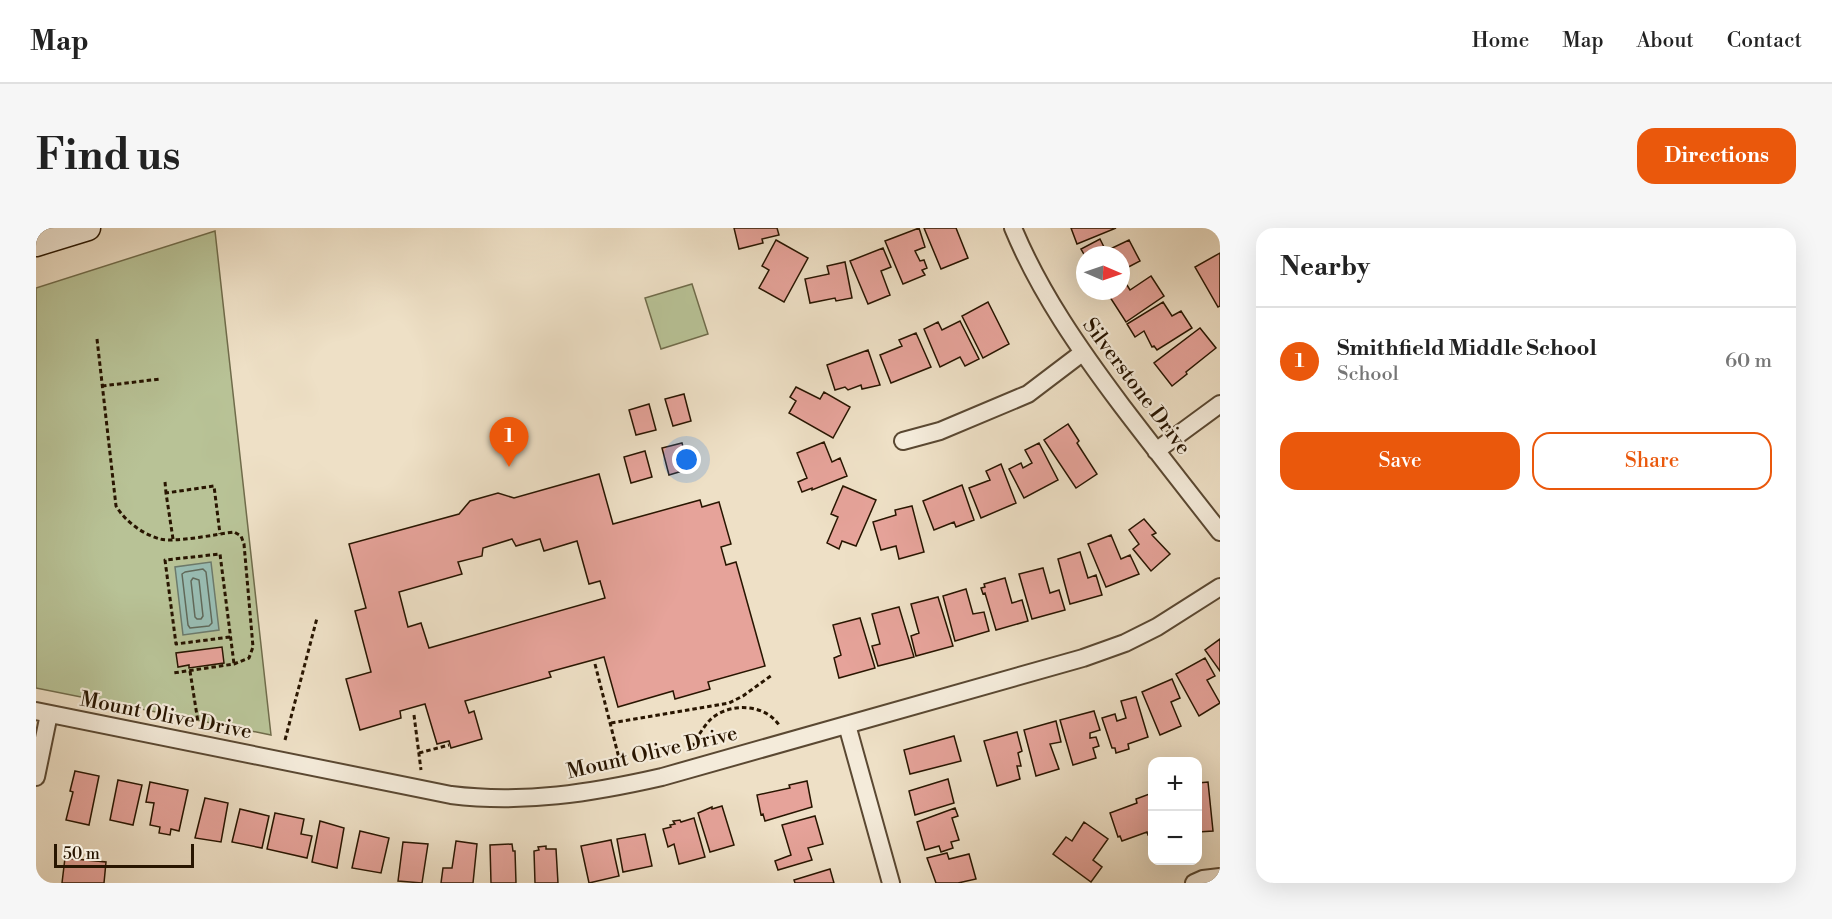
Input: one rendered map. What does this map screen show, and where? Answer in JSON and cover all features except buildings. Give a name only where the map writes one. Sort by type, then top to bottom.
[{"type":"main road","points":[[36,244],[88,228]]},
{"type":"street","name":"Silverstone Drive","points":[[1013,228],[1035,276],[1082,353],[1220,532]]},
{"type":"street","points":[[903,441],[940,431],[1028,394],[1082,353]]},
{"type":"street","points":[[1156,451],[1220,404]]},
{"type":"street","name":"Mount Olive Drive","points":[[42,713],[451,795],[519,799],[571,795],[612,789],[662,777],[1083,658],[1125,643],[1156,627],[1220,587]]},
{"type":"street","points":[[36,777],[42,713]]},
{"type":"street","points":[[847,725],[891,883]]},
{"type":"street","points":[[1194,883],[1203,879],[1220,877]]},
{"type":"path","points":[[97,339],[116,506],[122,515],[139,529],[161,539],[234,532],[241,536],[244,544],[253,647],[249,658],[234,664],[173,673]]},
{"type":"path","points":[[102,386],[160,379]]},
{"type":"path","points":[[165,482],[173,539]]},
{"type":"path","points":[[166,493],[214,486],[220,534]]},
{"type":"path","points":[[230,637],[176,644],[165,560],[220,554],[234,664]]},
{"type":"path","points":[[285,740],[317,618]]},
{"type":"path","points":[[595,664],[621,766]]},
{"type":"path","points":[[190,671],[198,722]]},
{"type":"path","points":[[611,723],[729,703],[772,675]]},
{"type":"path","points":[[729,703],[731,710]]},
{"type":"path","points":[[692,747],[712,718],[731,710],[750,707],[772,715],[780,724]]},
{"type":"path","points":[[414,715],[421,770]]},
{"type":"path","points":[[418,753],[449,745]]},
{"type":"green space","points":[[215,231],[271,735],[36,688],[36,288]]},
{"type":"green space","points":[[692,284],[708,334],[661,349],[645,298]]},
{"type":"water","points":[[211,562],[219,630],[183,635],[175,567]]},
{"type":"place","name":"Smithfield Middle School","points":[[509,467]]}]
